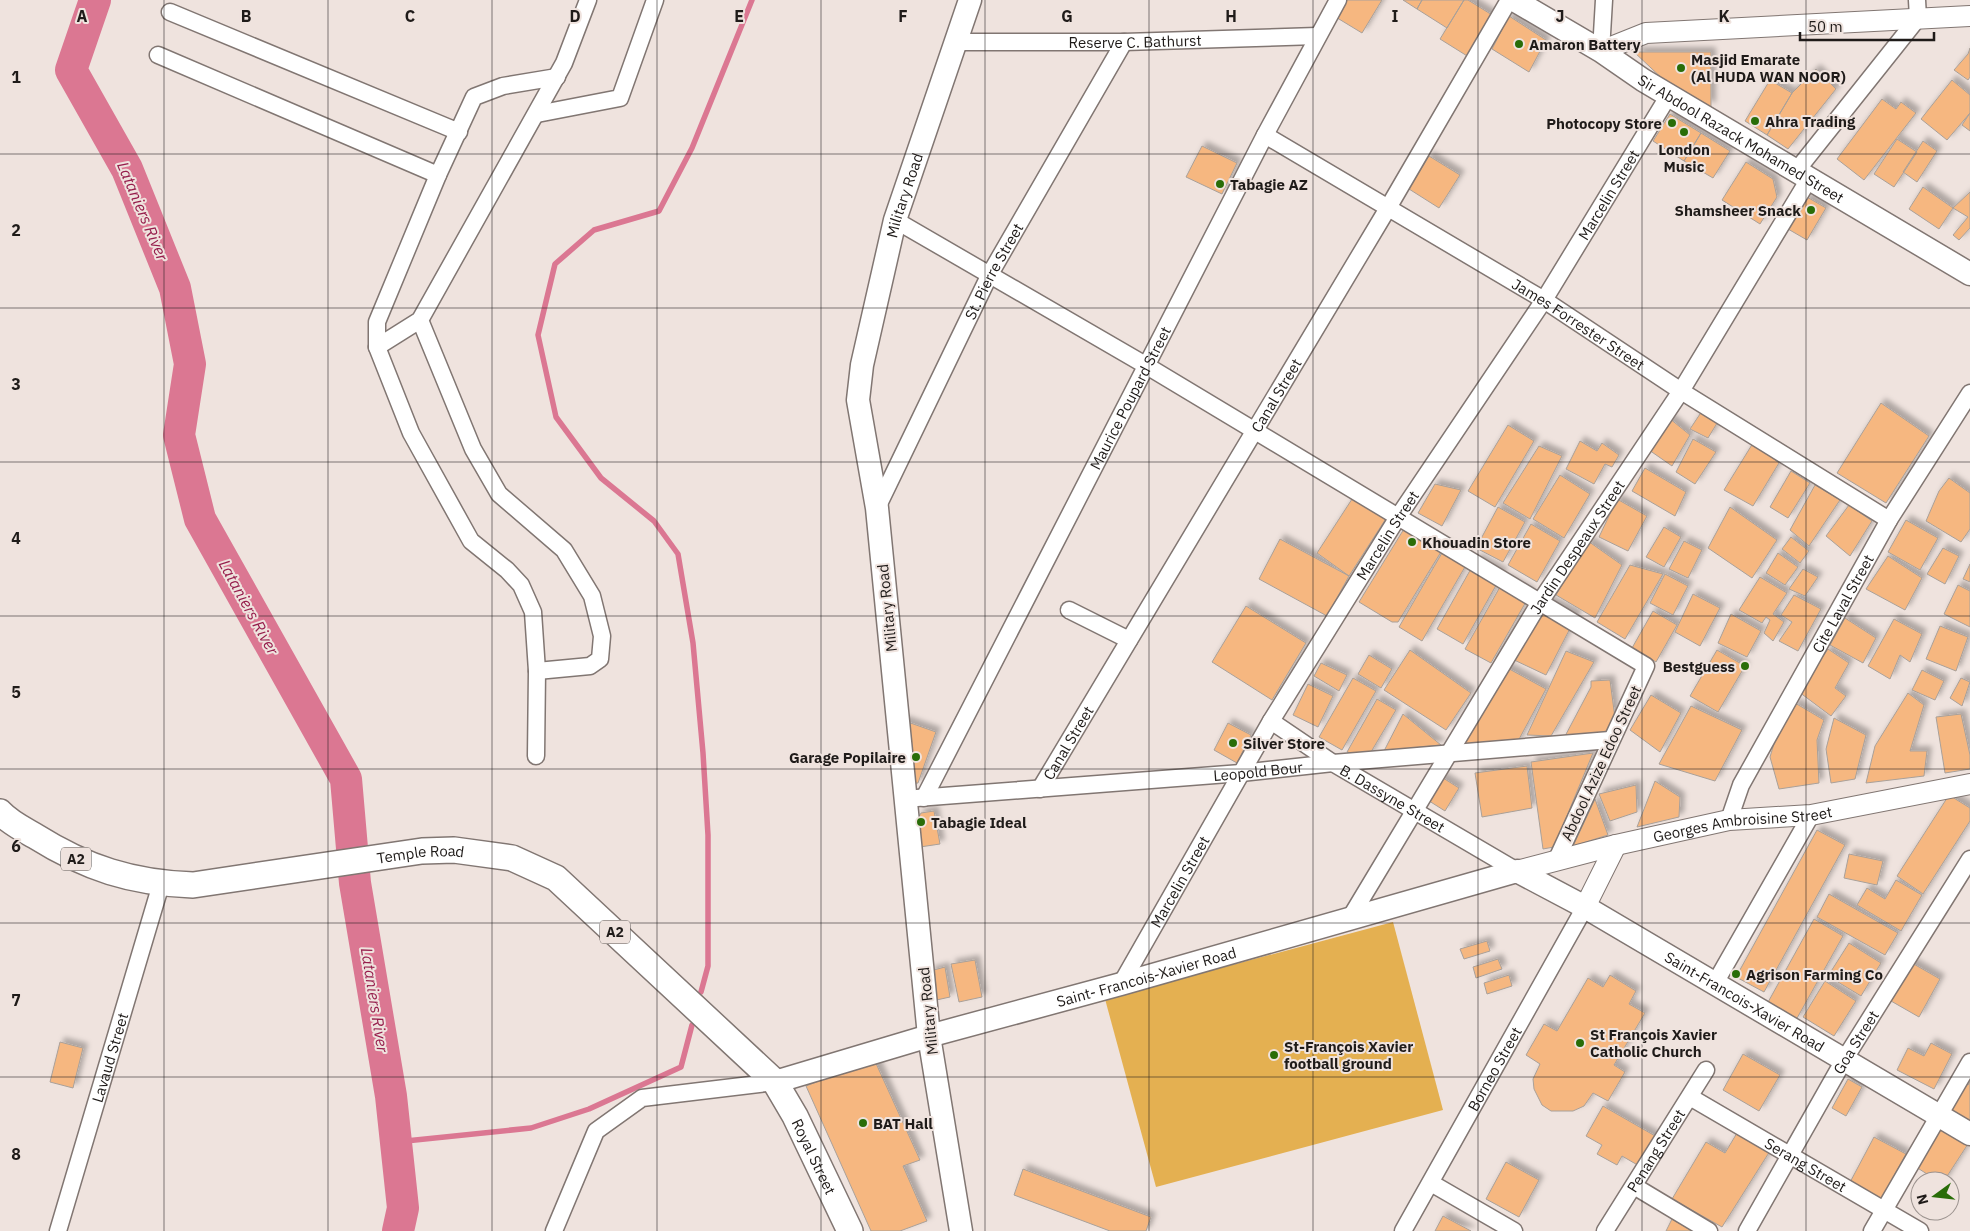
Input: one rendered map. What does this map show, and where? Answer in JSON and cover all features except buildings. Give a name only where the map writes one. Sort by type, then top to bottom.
[{"type":"main road","name":"Military Road","points":[[961,1231],[929,1036],[916,798],[877,508],[858,400],[862,365],[895,220],[954,42],[970,0]]},
{"type":"main road","name":"Sir Abdool Razack Mohamed Street","points":[[1514,0],[1601,51],[1669,95],[1970,274]]},
{"type":"main road","name":"Temple Road","points":[[0,812],[64,854],[116,876],[161,884],[193,885],[422,851],[454,850],[512,858],[556,878],[775,1082]]},
{"type":"main road","name":"Saint- Francois-Xavier Road","points":[[775,1082],[929,1036],[1120,984],[1517,871]]},
{"type":"main road","name":"Saint-Francois-Xavier Road","points":[[1517,871],[1585,907],[1970,1134]]},
{"type":"main road","name":"Royal Street","points":[[775,1082],[795,1116],[850,1231]]},
{"type":"street","points":[[377,347],[420,320],[557,77],[588,0]]},
{"type":"street","points":[[537,114],[620,98],[655,0]]},
{"type":"street","name":"Maurice Poupard Street","points":[[916,798],[1147,366],[1265,134],[1338,0]]},
{"type":"street","name":"Canal Street","points":[[1040,789],[1388,208],[1509,0]]},
{"type":"street","points":[[1604,0],[1601,51],[1646,33],[1918,9],[1970,16]]},
{"type":"street","name":"Jardin Despeaux Street","points":[[1350,918],[1446,755],[1540,602],[1681,390],[1803,175],[1918,9]]},
{"type":"street","points":[[170,12],[459,132]]},
{"type":"street","name":"Reserve C. Bathurst","points":[[954,42],[1124,42],[1317,36]]},
{"type":"street","name":"St. Pierre Street","points":[[877,508],[990,274],[1124,42]]},
{"type":"street","points":[[158,56],[438,175]]},
{"type":"street","points":[[536,756],[537,671],[532,612],[522,585],[507,570],[471,541],[411,433],[377,347],[377,322],[438,175],[474,97],[488,90],[504,86],[557,77]]},
{"type":"street","name":"Marcelin Street","points":[[1120,984],[1271,720],[1398,517],[1544,300],[1669,95]]},
{"type":"street","name":"James Forrester Street","points":[[1265,134],[1544,300],[1681,390],[1889,520]]},
{"type":"street","points":[[895,220],[1147,366],[1540,602]]},
{"type":"street","points":[[420,320],[473,449],[499,494],[564,550],[592,596],[602,636],[600,659],[590,666],[537,671]]},
{"type":"street","name":"Cite Laval Street","points":[[1729,820],[1741,785],[1889,520],[1970,393]]},
{"type":"street","name":"Abdool Azize Edoo Street","points":[[1540,602],[1646,666],[1610,740],[1556,861]]},
{"type":"street","points":[[1069,610],[1128,640]]},
{"type":"street","name":"B. Dassyne Street","points":[[1271,720],[1333,763],[1517,871]]},
{"type":"street","name":"Leopold Bour","points":[[916,798],[1241,773],[1333,763],[1610,740]]},
{"type":"street","name":"Georges Ambroisine Street","points":[[1517,871],[1616,845],[1729,820],[1811,815],[1970,784]]},
{"type":"street","points":[[1714,984],[1811,815]]},
{"type":"street","points":[[1585,907],[1616,845]]},
{"type":"street","name":"Goa Street","points":[[1747,1231],[1844,1060],[1970,859]]},
{"type":"street","name":"Lavaud Street","points":[[58,1231],[161,884]]},
{"type":"street","name":"Borneo Street","points":[[1403,1231],[1585,907]]},
{"type":"street","points":[[1872,1231],[1970,1062]]},
{"type":"street","name":"Penang Street","points":[[1605,1231],[1706,1070]]},
{"type":"street","points":[[554,1231],[596,1131],[642,1098],[775,1082]]},
{"type":"street","name":"Serang Street","points":[[1690,1098],[1920,1231]]},
{"type":"street","points":[[1431,1183],[1514,1231]]},
{"type":"street","points":[[1634,1186],[1709,1231]]},
{"type":"shaded area","name":"St-François Xavier football ground","points":[[1393,922],[1443,1110],[1156,1187],[1105,999]]},
{"type":"waterway","name":"Lataniers River","points":[[95,0],[71,70],[127,169],[175,288],[190,364],[179,435],[200,519],[346,779],[355,883],[391,1096],[403,1208],[398,1231]]},
{"type":"waterway","points":[[701,992],[708,966],[708,835],[693,643],[678,554],[654,521],[601,478],[556,417],[538,335],[555,264],[594,230],[659,211],[692,148],[752,0]]},
{"type":"waterway","points":[[396,1142],[531,1128],[589,1109],[681,1067],[692,1025]]},
{"type":"place","name":"Amaron Battery","points":[[1519,44]]},
{"type":"place","name":"Masjid Emarate (Al HUDA WAN NOOR)","points":[[1681,68]]},
{"type":"place","name":"Ahra Trading","points":[[1755,121]]},
{"type":"place","name":"Photocopy Store","points":[[1672,123]]},
{"type":"place","name":"London Music","points":[[1684,132]]},
{"type":"place","name":"Tabagie AZ","points":[[1220,184]]},
{"type":"place","name":"Shamsheer Snack","points":[[1811,210]]},
{"type":"place","name":"Khouadin Store","points":[[1412,542]]},
{"type":"place","name":"Bestguess","points":[[1745,666]]},
{"type":"place","name":"Silver Store","points":[[1233,743]]},
{"type":"place","name":"Garage Popilaire","points":[[916,757]]},
{"type":"place","name":"Tabagie Ideal","points":[[921,822]]},
{"type":"place","name":"Agrison Farming Co","points":[[1736,974]]},
{"type":"place","name":"St François Xavier Catholic Church","points":[[1580,1043]]},
{"type":"place","name":"St-François Xavier football ground","points":[[1274,1055]]},
{"type":"place","name":"BAT Hall","points":[[863,1123]]}]
